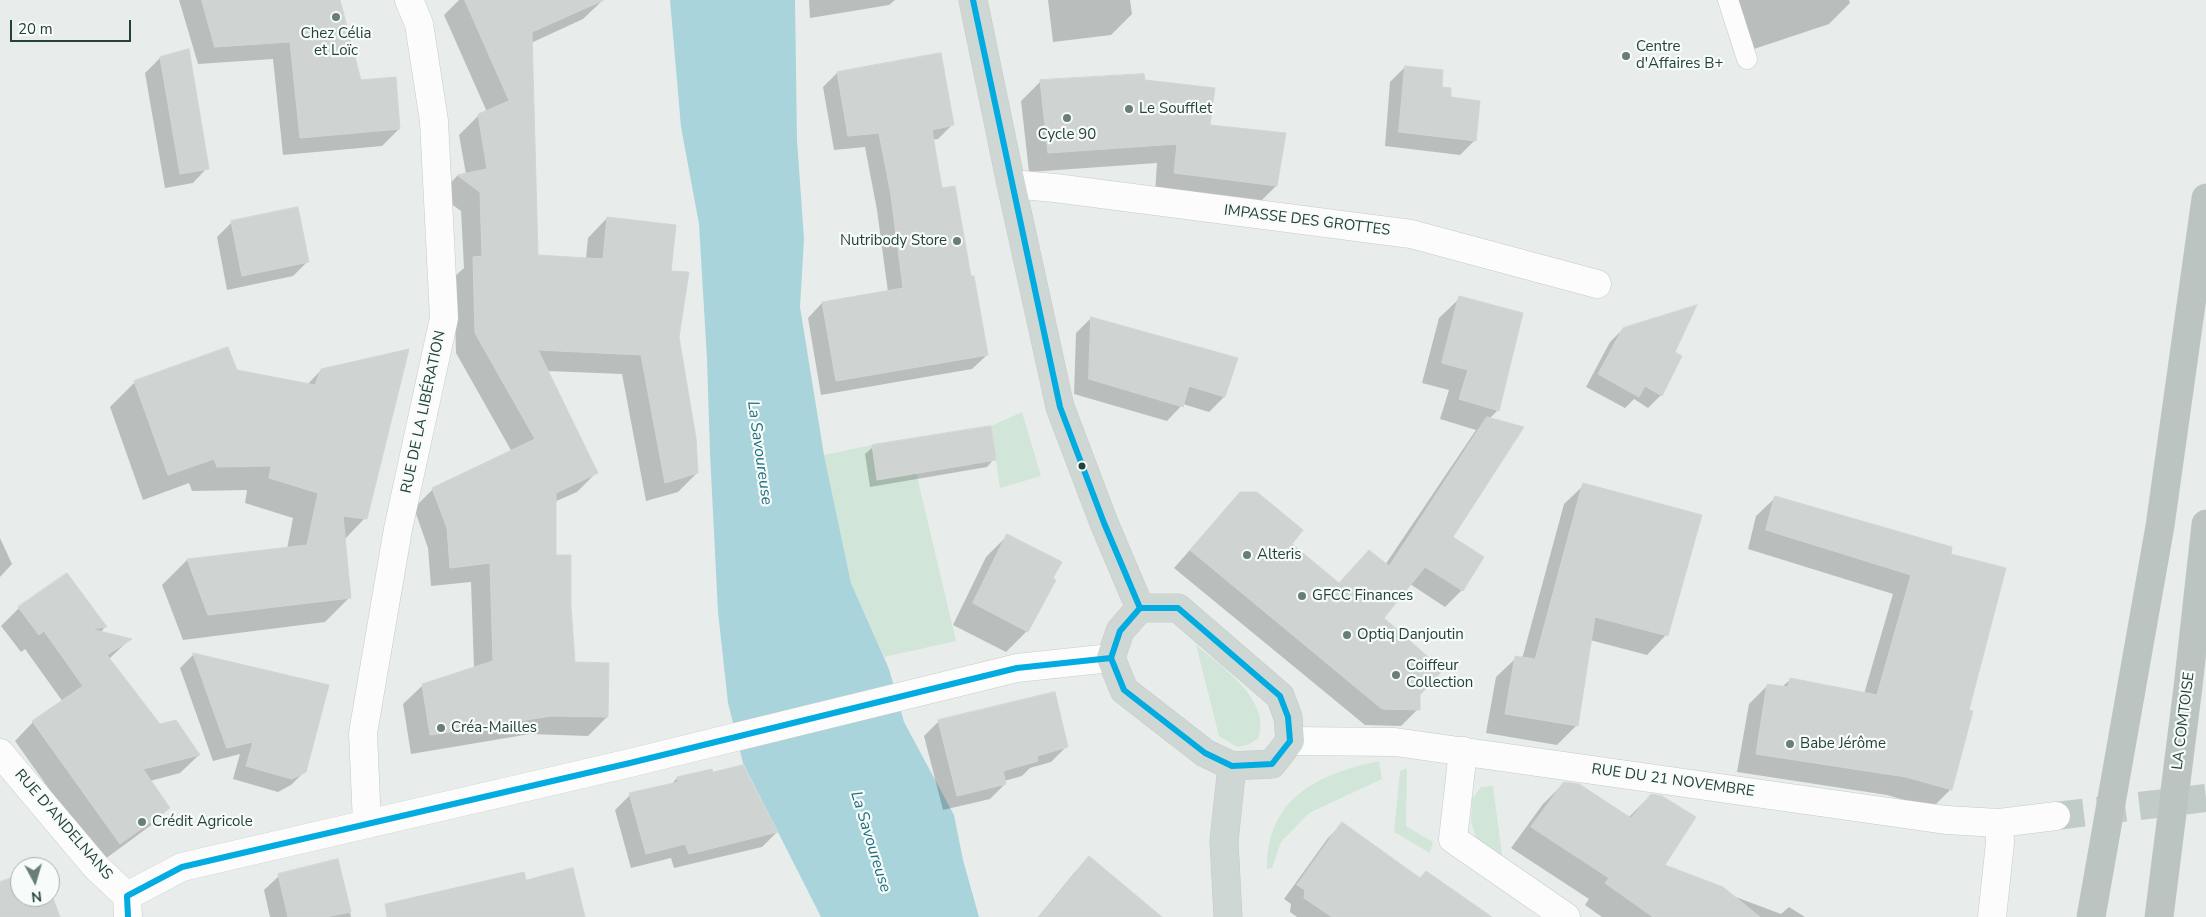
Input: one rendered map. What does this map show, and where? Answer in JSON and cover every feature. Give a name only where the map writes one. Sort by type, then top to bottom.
[{"type":"highway","points":[[2091,917],[2160,526],[2206,198]]},
{"type":"highway","name":"LA COMTOISE","points":[[2159,917],[2206,524]]},
{"type":"main road","points":[[974,0],[1011,184],[1060,407],[1140,608]]},
{"type":"main road","points":[[1140,608],[1178,608],[1280,696],[1288,718],[1290,741],[1272,764],[1232,766],[1205,753],[1124,690],[1111,658],[1120,632],[1140,608]]},
{"type":"main road","points":[[1228,917],[1224,841],[1232,766]]},
{"type":"street","name":"RUE DE LA LIBÉRATION","points":[[367,824],[363,733],[398,529],[444,318],[434,121],[419,24],[409,0]]},
{"type":"street","name":"IMPASSE DES GROTTES","points":[[1011,184],[1411,234],[1597,284]]},
{"type":"street","points":[[128,906],[182,867],[602,770],[1017,668],[1111,658]]},
{"type":"street","name":"RUE DU 21 NOVEMBRE","points":[[1290,741],[1395,742],[1946,820],[1999,823],[2056,816]]},
{"type":"street","points":[[1462,751],[1453,839],[1566,917]]},
{"type":"street","name":"RUE D'ANDELNANS","points":[[0,753],[128,906]]},
{"type":"street","points":[[1992,917],[2000,842],[1999,823]]},
{"type":"lane","points":[[1728,0],[1747,59]]},
{"type":"green space","points":[[1022,412],[1041,476],[1000,488],[991,426]]},
{"type":"green space","points":[[872,445],[877,480],[909,475],[916,472],[956,641],[884,657],[851,583],[824,455]]},
{"type":"green space","points":[[1196,645],[1231,674],[1252,698],[1258,711],[1261,725],[1258,739],[1247,745],[1237,747],[1219,736]]},
{"type":"green space","points":[[1379,761],[1382,779],[1309,813],[1281,842],[1272,868],[1267,869],[1269,845],[1276,824],[1286,807],[1300,793],[1316,782],[1335,773]]},
{"type":"green space","points":[[1407,768],[1406,826],[1433,842],[1430,853],[1394,832],[1400,771]]},
{"type":"green space","points":[[1493,786],[1503,862],[1478,843],[1471,822],[1472,799],[1481,787]]},
{"type":"water","name":"La Savoureuse","points":[[670,0],[795,0],[797,140],[804,239],[800,307],[824,455],[851,583],[889,669],[904,722],[954,815],[963,860],[979,917],[821,917],[743,763],[728,703],[718,612],[699,224],[681,127]]},
{"type":"building","points":[[202,0],[340,0],[361,80],[396,77],[400,129],[300,138],[290,42],[215,47]]},
{"type":"building","points":[[465,0],[604,0],[532,32],[538,255],[603,259],[607,217],[676,225],[671,271],[689,272],[679,337],[696,438],[698,473],[665,483],[641,355],[538,350],[598,473],[556,493],[556,555],[571,555],[571,607],[575,662],[609,663],[608,717],[551,716],[430,735],[422,684],[493,661],[490,563],[450,568],[447,528],[432,488],[535,439],[475,333],[473,257],[482,256],[480,192],[457,175],[487,169],[478,114],[509,101]]},
{"type":"building","points":[[189,49],[209,169],[180,174],[160,57]]},
{"type":"building","points":[[941,53],[954,125],[932,130],[942,188],[955,186],[971,276],[974,276],[988,355],[836,381],[822,302],[903,288],[891,195],[879,133],[848,136],[837,72]]},
{"type":"building","points":[[1405,66],[1443,70],[1442,87],[1451,88],[1451,97],[1480,101],[1476,141],[1399,132]]},
{"type":"building","points":[[1144,74],[1145,80],[1215,88],[1210,125],[1286,133],[1277,186],[1174,173],[1177,144],[1048,153],[1040,80]]},
{"type":"building","points":[[298,207],[309,262],[242,276],[231,221]]},
{"type":"building","points":[[1459,296],[1523,313],[1499,411],[1459,399],[1468,370],[1442,363]]},
{"type":"building","points":[[1697,305],[1675,352],[1682,356],[1662,396],[1645,386],[1639,397],[1598,374],[1623,328]]},
{"type":"building","points":[[1091,317],[1238,358],[1225,397],[1189,386],[1183,407],[1089,379]]},
{"type":"building","points":[[228,347],[237,370],[315,385],[321,369],[409,349],[367,519],[343,516],[351,598],[208,615],[187,559],[307,545],[318,493],[269,478],[271,466],[217,467],[214,459],[168,475],[134,381]]},
{"type":"building","points":[[1487,417],[1524,427],[1453,537],[1484,557],[1463,591],[1425,567],[1384,618],[1443,670],[1420,695],[1420,710],[1382,709],[1190,550],[1240,492],[1257,492],[1303,530],[1292,544],[1339,583],[1369,550],[1389,566]]},
{"type":"building","points":[[991,426],[996,460],[877,480],[872,445]]},
{"type":"building","points":[[1583,483],[1702,515],[1668,636],[1595,617],[1578,726],[1505,714],[1515,656],[1535,659]]},
{"type":"building","points":[[1775,496],[1952,547],[1951,554],[2006,568],[1969,710],[1973,711],[1952,790],[1906,777],[1756,754],[1767,684],[1788,687],[1790,678],[1877,695],[1911,575],[1766,530]]},
{"type":"building","points":[[1007,534],[1062,562],[1053,578],[1056,580],[1028,632],[973,603]]},
{"type":"building","points":[[67,573],[107,627],[91,629],[132,639],[107,655],[160,724],[176,720],[200,755],[143,769],[170,808],[120,844],[32,721],[83,686],[44,631],[39,635],[18,607]]},
{"type":"building","points":[[193,653],[329,685],[306,772],[292,779],[246,766],[253,742],[227,748]]},
{"type":"building","points":[[1055,692],[1068,747],[1037,756],[1038,761],[1003,771],[1006,784],[957,796],[938,720]]},
{"type":"building","points":[[743,765],[778,832],[689,854],[685,844],[646,854],[629,793],[678,782],[677,777],[712,769],[713,772]]},
{"type":"building","points":[[1564,782],[1579,784],[1631,818],[1651,794],[1662,796],[1696,817],[1665,865],[1723,887],[1760,917],[1653,917],[1605,883],[1609,878],[1531,827]]},
{"type":"building","points":[[1342,822],[1420,878],[1426,871],[1492,917],[1332,917],[1304,898],[1305,890],[1297,885]]},
{"type":"building","points":[[1089,856],[1162,917],[1039,917]]},
{"type":"building","points":[[338,859],[351,912],[326,917],[288,917],[278,874]]},
{"type":"building","points":[[573,868],[585,917],[387,917],[385,904],[524,872],[526,880]]},
{"type":"building","points":[[10,878],[10,907],[56,907],[60,917],[0,917],[0,882]]},
{"type":"tunnel","points":[[2056,816],[2206,798]]},
{"type":"transit line","points":[[973,0],[1060,407],[1104,523],[1140,608]]},
{"type":"transit line","points":[[1140,608],[1178,608],[1280,696],[1288,717],[1290,741],[1272,764],[1232,766],[1205,753],[1124,690],[1111,658],[1120,631],[1140,608]]},
{"type":"transit line","points":[[128,917],[127,896],[182,867],[630,763],[1017,668],[1111,658]]},
{"type":"place","name":"Chez Célia et Loïc","points":[[336,17]]},
{"type":"place","name":"Centre d'Affaires B+","points":[[1626,56]]},
{"type":"place","name":"Le Soufflet","points":[[1129,109]]},
{"type":"place","name":"Cycle 90","points":[[1067,118]]},
{"type":"place","name":"Nutribody Store","points":[[957,241]]},
{"type":"place","name":"Alteris","points":[[1247,555]]},
{"type":"place","name":"GFCC Finances","points":[[1302,596]]},
{"type":"place","name":"Optiq Danjoutin","points":[[1347,635]]},
{"type":"place","name":"Coiffeur Collection","points":[[1396,675]]},
{"type":"place","name":"Créa-Mailles","points":[[441,728]]},
{"type":"place","name":"Babe Jérôme","points":[[1790,744]]},
{"type":"place","name":"Crédit Agricole","points":[[142,822]]}]
